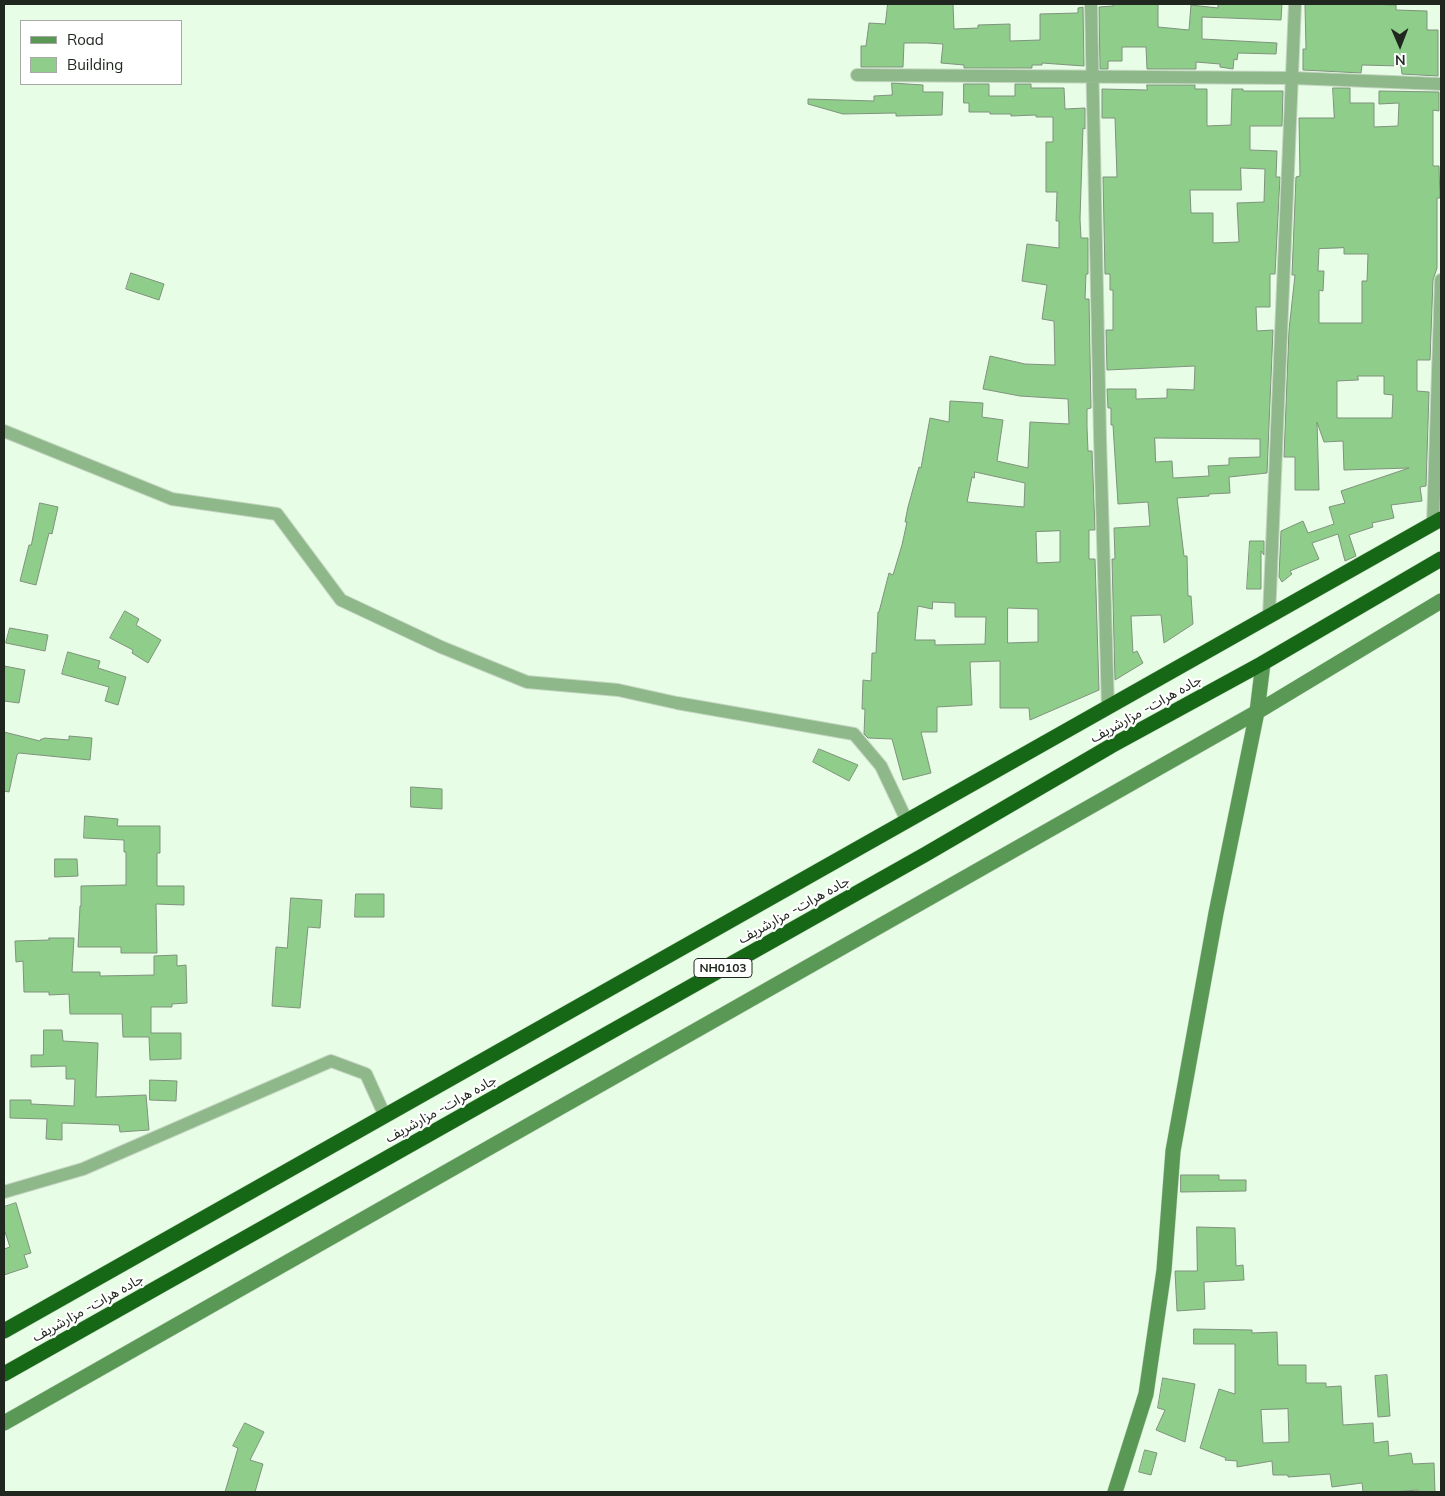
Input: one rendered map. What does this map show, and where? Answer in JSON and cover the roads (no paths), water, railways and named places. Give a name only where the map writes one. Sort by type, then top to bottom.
[{"type":"highway","name":"جاده هرات- مزارشریف","points":[[4,1331],[1437,522]]},
{"type":"highway","name":"جاده هرات- مزارشریف","points":[[4,1374],[926,854],[1111,746],[1263,663],[1441,559]]},
{"type":"street","points":[[1092,4],[1092,76],[1108,708]]},
{"type":"street","points":[[1269,617],[1295,4]]},
{"type":"street","points":[[857,75],[1293,78],[1441,84]]},
{"type":"street","points":[[1437,522],[1441,280]]},
{"type":"street","points":[[4,431],[172,499],[277,514],[341,600],[441,647],[527,682],[618,690],[677,703],[854,734],[881,766],[907,821]]},
{"type":"street","points":[[4,1423],[1257,712],[1441,601]]},
{"type":"street","points":[[1115,1492],[1146,1394],[1164,1270],[1173,1151],[1216,913],[1257,712],[1263,663]]},
{"type":"street","points":[[4,1192],[83,1169],[331,1061],[366,1074],[385,1116]]}]
